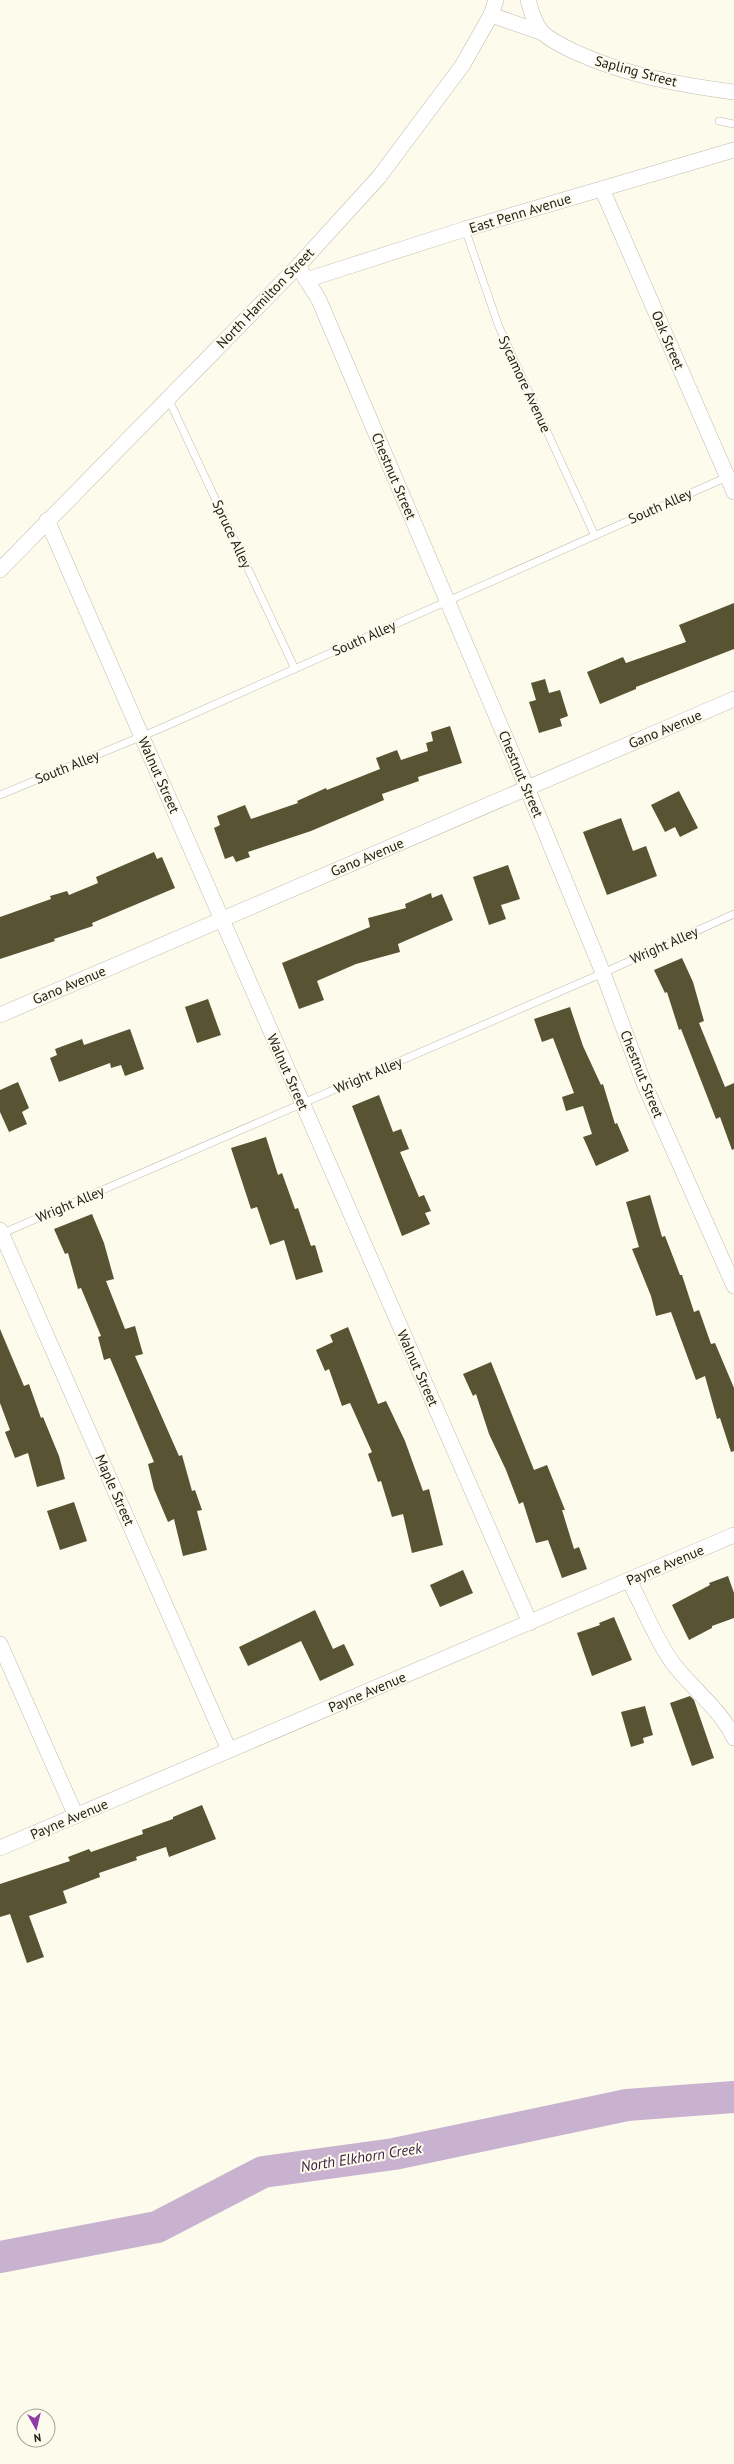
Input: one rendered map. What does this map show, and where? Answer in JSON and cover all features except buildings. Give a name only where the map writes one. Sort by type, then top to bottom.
[{"type":"street","name":"North Hamilton Street","points":[[0,570],[47,520],[298,266],[379,176],[462,66],[491,15],[496,0]]},
{"type":"street","name":"Sapling Street","points":[[528,0],[532,15],[543,33]]},
{"type":"street","name":"Sapling Street","points":[[491,15],[543,33],[564,47],[599,63],[647,77],[734,92]]},
{"type":"street","name":"East Penn Avenue","points":[[306,280],[465,229],[734,150]]},
{"type":"street","name":"Oak Street","points":[[602,188],[734,492]]},
{"type":"street","name":"Chestnut Street","points":[[298,266],[319,300],[527,788],[603,973],[645,1086],[734,1286]]},
{"type":"street","name":"Walnut Street","points":[[47,520],[530,1623]]},
{"type":"street","name":"Gano Avenue","points":[[0,1015],[734,699]]},
{"type":"street","name":"Maple Street","points":[[0,1233],[229,1750]]},
{"type":"street","name":"Payne Avenue","points":[[0,1848],[734,1535]]},
{"type":"street","points":[[629,1580],[670,1660],[684,1679],[728,1725],[734,1738]]},
{"type":"street","points":[[0,1644],[76,1816]]},
{"type":"lane","points":[[719,121],[734,124]]},
{"type":"lane","name":"Sycamore Avenue","points":[[465,229],[499,328],[595,536]]},
{"type":"lane","name":"Spruce Alley","points":[[168,398],[295,669]]},
{"type":"lane","name":"South Alley","points":[[0,795],[142,736],[295,669],[727,476]]},
{"type":"lane","name":"Wright Alley","points":[[0,1233],[302,1104],[603,973],[734,914]]},
{"type":"waterway","name":"North Elkhorn Creek","points":[[0,2257],[157,2227],[263,2172],[394,2154],[627,2105],[734,2097]]}]
